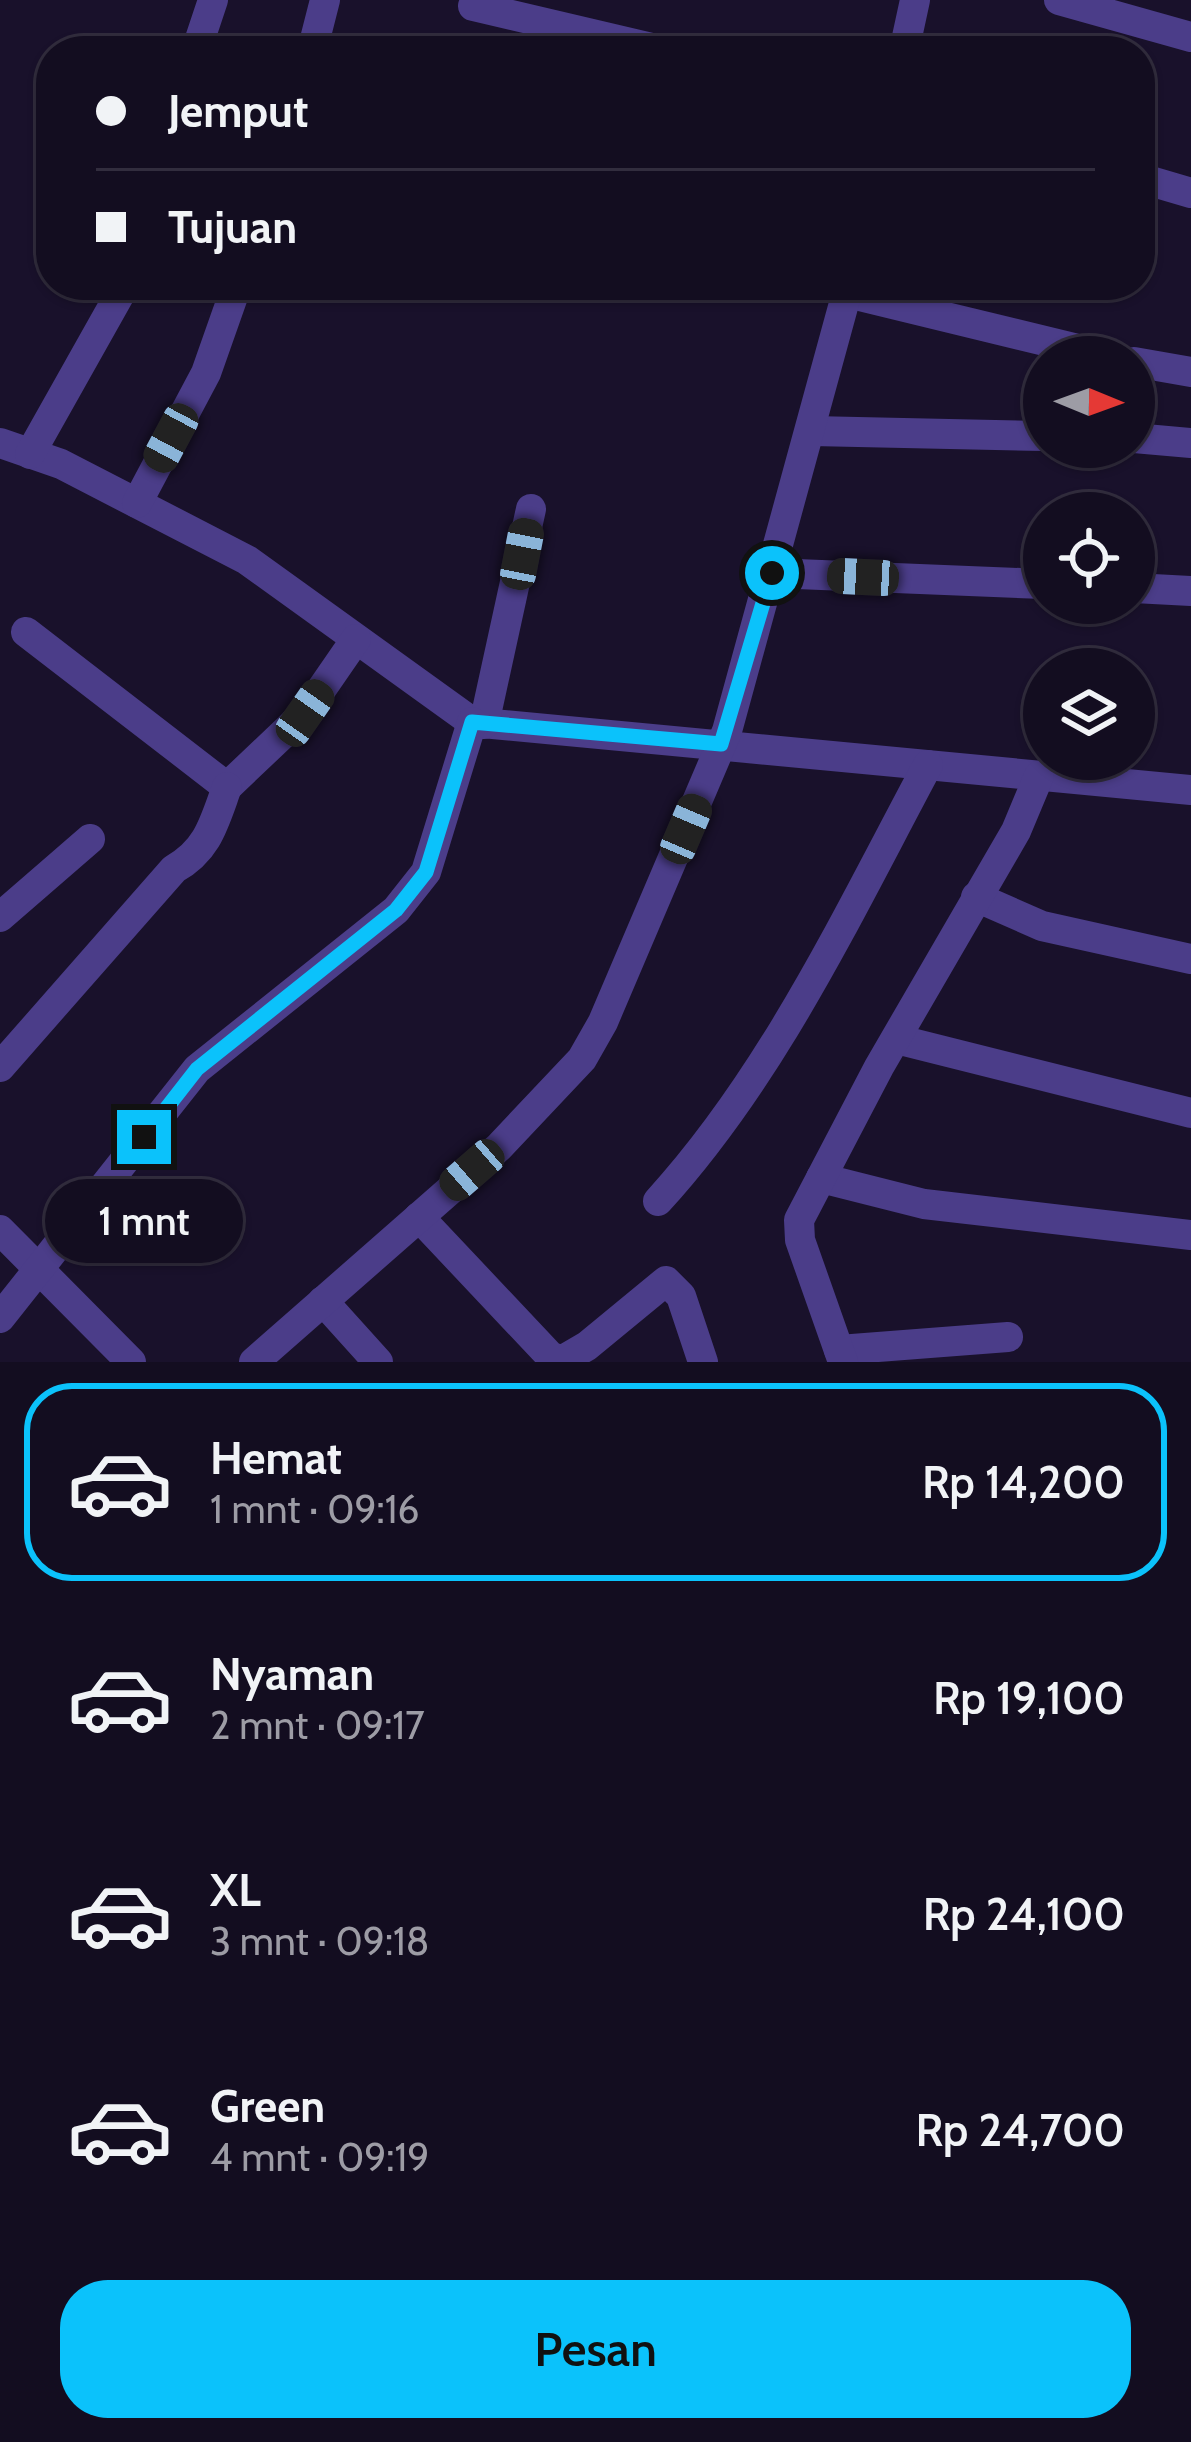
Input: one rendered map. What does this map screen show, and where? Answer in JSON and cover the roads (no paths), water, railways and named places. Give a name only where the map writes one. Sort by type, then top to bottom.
[{"type":"street","points":[[201,36],[213,0]]},
{"type":"street","points":[[316,36],[325,0]]},
{"type":"street","points":[[907,36],[915,0]]},
{"type":"street","points":[[1059,0],[1191,38]]},
{"type":"street","points":[[473,6],[601,36]]},
{"type":"street","points":[[1155,182],[1191,193]]},
{"type":"street","points":[[30,454],[117,300]]},
{"type":"street","points":[[136,503],[206,373],[232,300]]},
{"type":"street","points":[[254,1362],[499,1147],[582,1059],[623,978],[721,744],[845,300]]},
{"type":"street","points":[[891,300],[1030,336]]},
{"type":"street","points":[[1155,366],[1191,372]]},
{"type":"street","points":[[812,431],[1023,436]]},
{"type":"street","points":[[1155,440],[1191,442]]},
{"type":"street","points":[[0,443],[136,503],[247,560],[478,723],[1023,774]]},
{"type":"street","points":[[0,1318],[197,1069],[396,910],[426,872],[478,723],[531,509]]},
{"type":"street","points":[[772,573],[1023,583]]},
{"type":"street","points":[[1155,589],[1191,590]]},
{"type":"street","points":[[26,632],[176,753],[227,787]]},
{"type":"street","points":[[0,1067],[173,869],[196,856],[208,840],[227,787],[305,713],[356,639]]},
{"type":"street","points":[[658,1201],[706,1149],[816,973],[928,765]]},
{"type":"street","points":[[1008,1337],[841,1356],[800,1240],[799,1220],[1016,831],[1037,780]]},
{"type":"street","points":[[1082,780],[1191,790]]},
{"type":"street","points":[[0,917],[90,839]]},
{"type":"street","points":[[976,898],[1042,926],[1191,959]]},
{"type":"street","points":[[896,1039],[1191,1113]]},
{"type":"street","points":[[821,1178],[923,1204],[1191,1235]]},
{"type":"street","points":[[419,1217],[551,1357],[562,1360],[587,1346],[666,1281],[681,1296],[703,1362]]},
{"type":"street","points":[[0,1230],[131,1362]]},
{"type":"street","points":[[323,1301],[378,1362]]}]
